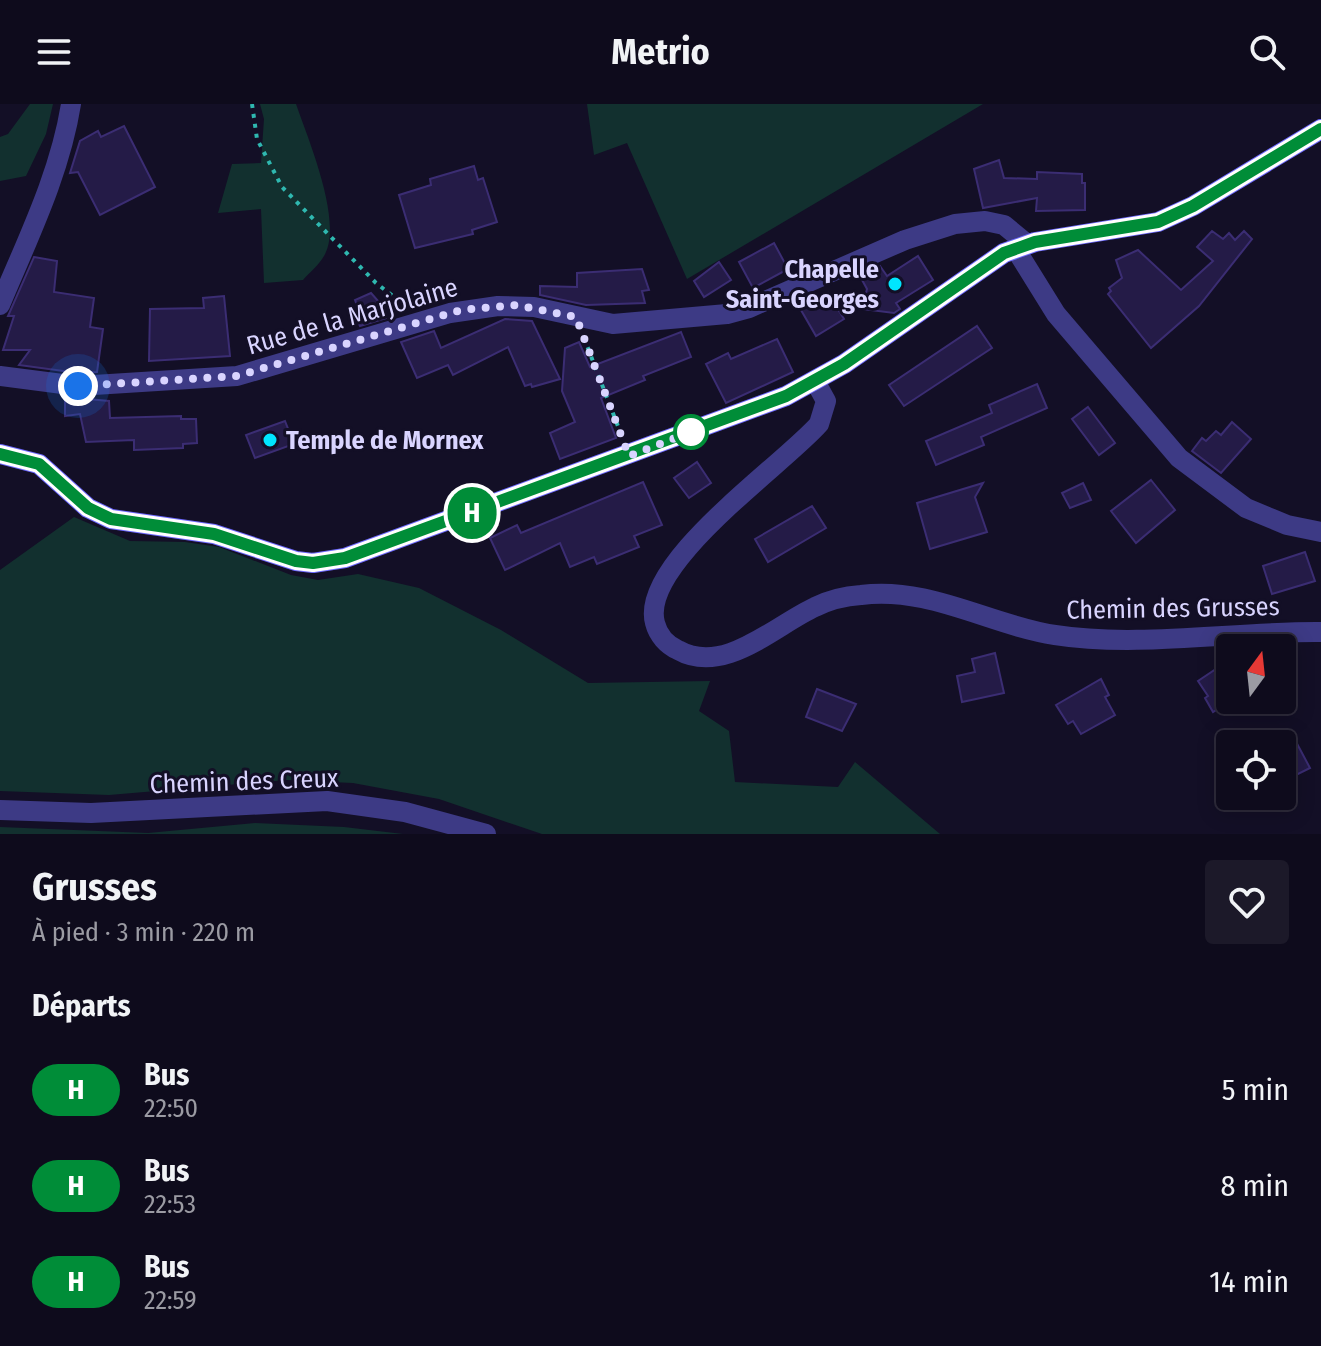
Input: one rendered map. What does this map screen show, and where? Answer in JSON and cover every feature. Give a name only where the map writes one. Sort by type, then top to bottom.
[{"type":"main road","points":[[0,454],[39,464],[88,508],[111,519],[214,534],[281,557],[313,563],[337,560],[737,416],[815,381],[993,259],[1021,246],[1158,222],[1193,206],[1321,129]]},
{"type":"street","points":[[0,305],[46,194],[71,104]]},
{"type":"street","name":"Rue de la Marjolaine","points":[[0,376],[78,386],[218,378],[255,372],[461,310],[516,305],[613,324],[738,312],[905,240],[955,224],[985,221],[1004,225],[1021,246]]},
{"type":"street","points":[[1021,246],[1056,314],[1179,458],[1246,508],[1287,525],[1321,532]]},
{"type":"street","name":"Chemin des Grusses","points":[[815,381],[826,401],[819,424],[684,551],[665,576],[656,595],[655,624],[664,640],[675,649],[696,657],[718,657],[733,652],[818,605],[839,598],[878,594],[910,595],[1019,628],[1069,637],[1124,639],[1321,632]]},
{"type":"street","name":"Chemin des Creux","points":[[0,810],[91,813],[327,801],[405,812],[486,834]]},
{"type":"path","points":[[252,104],[257,139],[282,187],[376,283],[394,297]]},
{"type":"path","points":[[576,317],[629,456]]},
{"type":"green space","points":[[30,104],[53,104],[46,134],[26,176],[0,181],[0,137],[8,134]]},
{"type":"green space","points":[[260,104],[296,104],[322,181],[330,223],[329,241],[322,259],[303,280],[264,283],[261,209],[218,213],[232,164],[261,163],[264,119]]},
{"type":"green space","points":[[587,104],[983,104],[687,279],[627,143],[594,155]]},
{"type":"green space","points":[[74,517],[130,541],[185,542],[219,547],[291,575],[318,580],[358,574],[419,588],[501,630],[588,683],[710,681],[699,711],[729,731],[735,782],[838,787],[855,762],[940,834],[542,834],[439,799],[353,783],[287,780],[109,795],[0,791],[0,570]]},
{"type":"green space","points":[[255,823],[344,827],[403,834],[0,834],[0,827],[148,833]]},
{"type":"building","points":[[124,126],[155,187],[100,215],[78,172],[70,173],[80,141],[98,131],[101,137]]},
{"type":"building","points":[[999,160],[1004,178],[1037,179],[1037,172],[1082,174],[1085,210],[1036,211],[1037,198],[983,208],[974,169]]},
{"type":"building","points":[[474,166],[478,180],[483,178],[497,222],[472,230],[473,234],[415,248],[399,195],[431,185],[430,179]]},
{"type":"building","points":[[1212,231],[1223,239],[1229,233],[1235,240],[1244,231],[1252,239],[1199,306],[1151,348],[1108,294],[1111,291],[1109,288],[1122,278],[1116,260],[1138,250],[1181,290],[1213,261],[1197,247]]},
{"type":"building","points":[[774,243],[788,269],[753,288],[739,262]]},
{"type":"building","name":"Chapelle Saint-Georges","points":[[918,256],[933,280],[896,303],[900,309],[894,313],[862,309],[867,289],[861,278],[880,266],[887,276]]},
{"type":"building","points":[[34,257],[57,261],[54,292],[94,298],[90,327],[103,329],[97,372],[78,373],[19,365],[30,350],[3,350],[14,316],[8,316]]},
{"type":"building","points":[[719,262],[731,280],[704,297],[694,281]]},
{"type":"building","points":[[642,269],[649,290],[642,291],[645,303],[586,305],[540,295],[540,286],[577,287],[577,273]]},
{"type":"building","points":[[371,293],[386,318],[360,326],[353,310],[358,308],[355,300]]},
{"type":"building","points":[[828,293],[844,319],[816,336],[801,310]]},
{"type":"building","points":[[224,296],[230,356],[149,361],[150,309],[204,308],[203,298]]},
{"type":"building","points":[[505,319],[532,321],[560,379],[525,386],[508,347],[453,375],[448,365],[417,378],[401,342],[434,331],[441,348]]},
{"type":"building","points":[[977,326],[992,348],[904,406],[889,385]]},
{"type":"building","points":[[681,332],[691,357],[643,376],[645,380],[601,398],[616,438],[560,459],[550,433],[575,422],[562,391],[565,348],[579,342],[590,367]]},
{"type":"building","points":[[777,339],[793,372],[726,403],[706,364],[728,353],[731,359]]},
{"type":"building","points":[[1037,384],[1047,408],[981,437],[984,445],[936,465],[926,441],[992,413],[989,405]]},
{"type":"building","points":[[65,397],[109,401],[110,418],[181,416],[181,419],[196,419],[197,443],[183,444],[183,448],[134,450],[134,440],[86,442],[80,414],[65,416]]},
{"type":"building","points":[[1088,407],[1115,443],[1099,455],[1072,419]]},
{"type":"building","name":"Temple de Mornex","points":[[285,421],[294,444],[255,458],[246,435]]},
{"type":"building","points":[[1232,422],[1251,439],[1221,473],[1192,451],[1202,438],[1206,441],[1216,431],[1221,435]]},
{"type":"building","points":[[697,462],[711,483],[689,498],[674,478]]},
{"type":"building","points":[[1151,480],[1175,510],[1136,543],[1111,511]]},
{"type":"building","points":[[643,482],[662,525],[634,536],[639,547],[597,564],[594,557],[570,567],[560,543],[505,570],[490,538],[517,525],[521,533]]},
{"type":"building","points":[[983,483],[975,497],[987,532],[930,549],[917,503]]},
{"type":"building","points":[[1083,483],[1091,500],[1070,508],[1062,493]]},
{"type":"building","points":[[812,506],[826,528],[768,562],[755,539]]},
{"type":"building","points":[[1305,552],[1315,581],[1272,594],[1263,566]]},
{"type":"building","points":[[995,653],[1004,693],[962,702],[957,676],[975,672],[972,659]]},
{"type":"building","points":[[1216,669],[1216,710],[1213,712],[1205,698],[1208,696],[1198,681]]},
{"type":"building","points":[[1101,679],[1109,695],[1105,697],[1115,715],[1081,734],[1073,721],[1068,724],[1056,705]]},
{"type":"building","points":[[817,689],[856,704],[842,731],[806,717]]},
{"type":"building","points":[[1296,742],[1310,768],[1296,775]]},
{"type":"bus line","name":"H","points":[[0,454],[39,464],[88,508],[111,519],[214,534],[296,561],[329,562],[377,548],[786,396],[844,364],[1004,253],[1035,242],[1140,227],[1176,215],[1321,129]]},
{"type":"place","name":"Chapelle Saint-Georges","points":[[895,284]]},
{"type":"place","name":"Temple de Mornex","points":[[270,440]]},
{"type":"route","points":[[78,386],[237,376],[461,310],[516,305],[576,317],[629,456],[691,432]]}]
